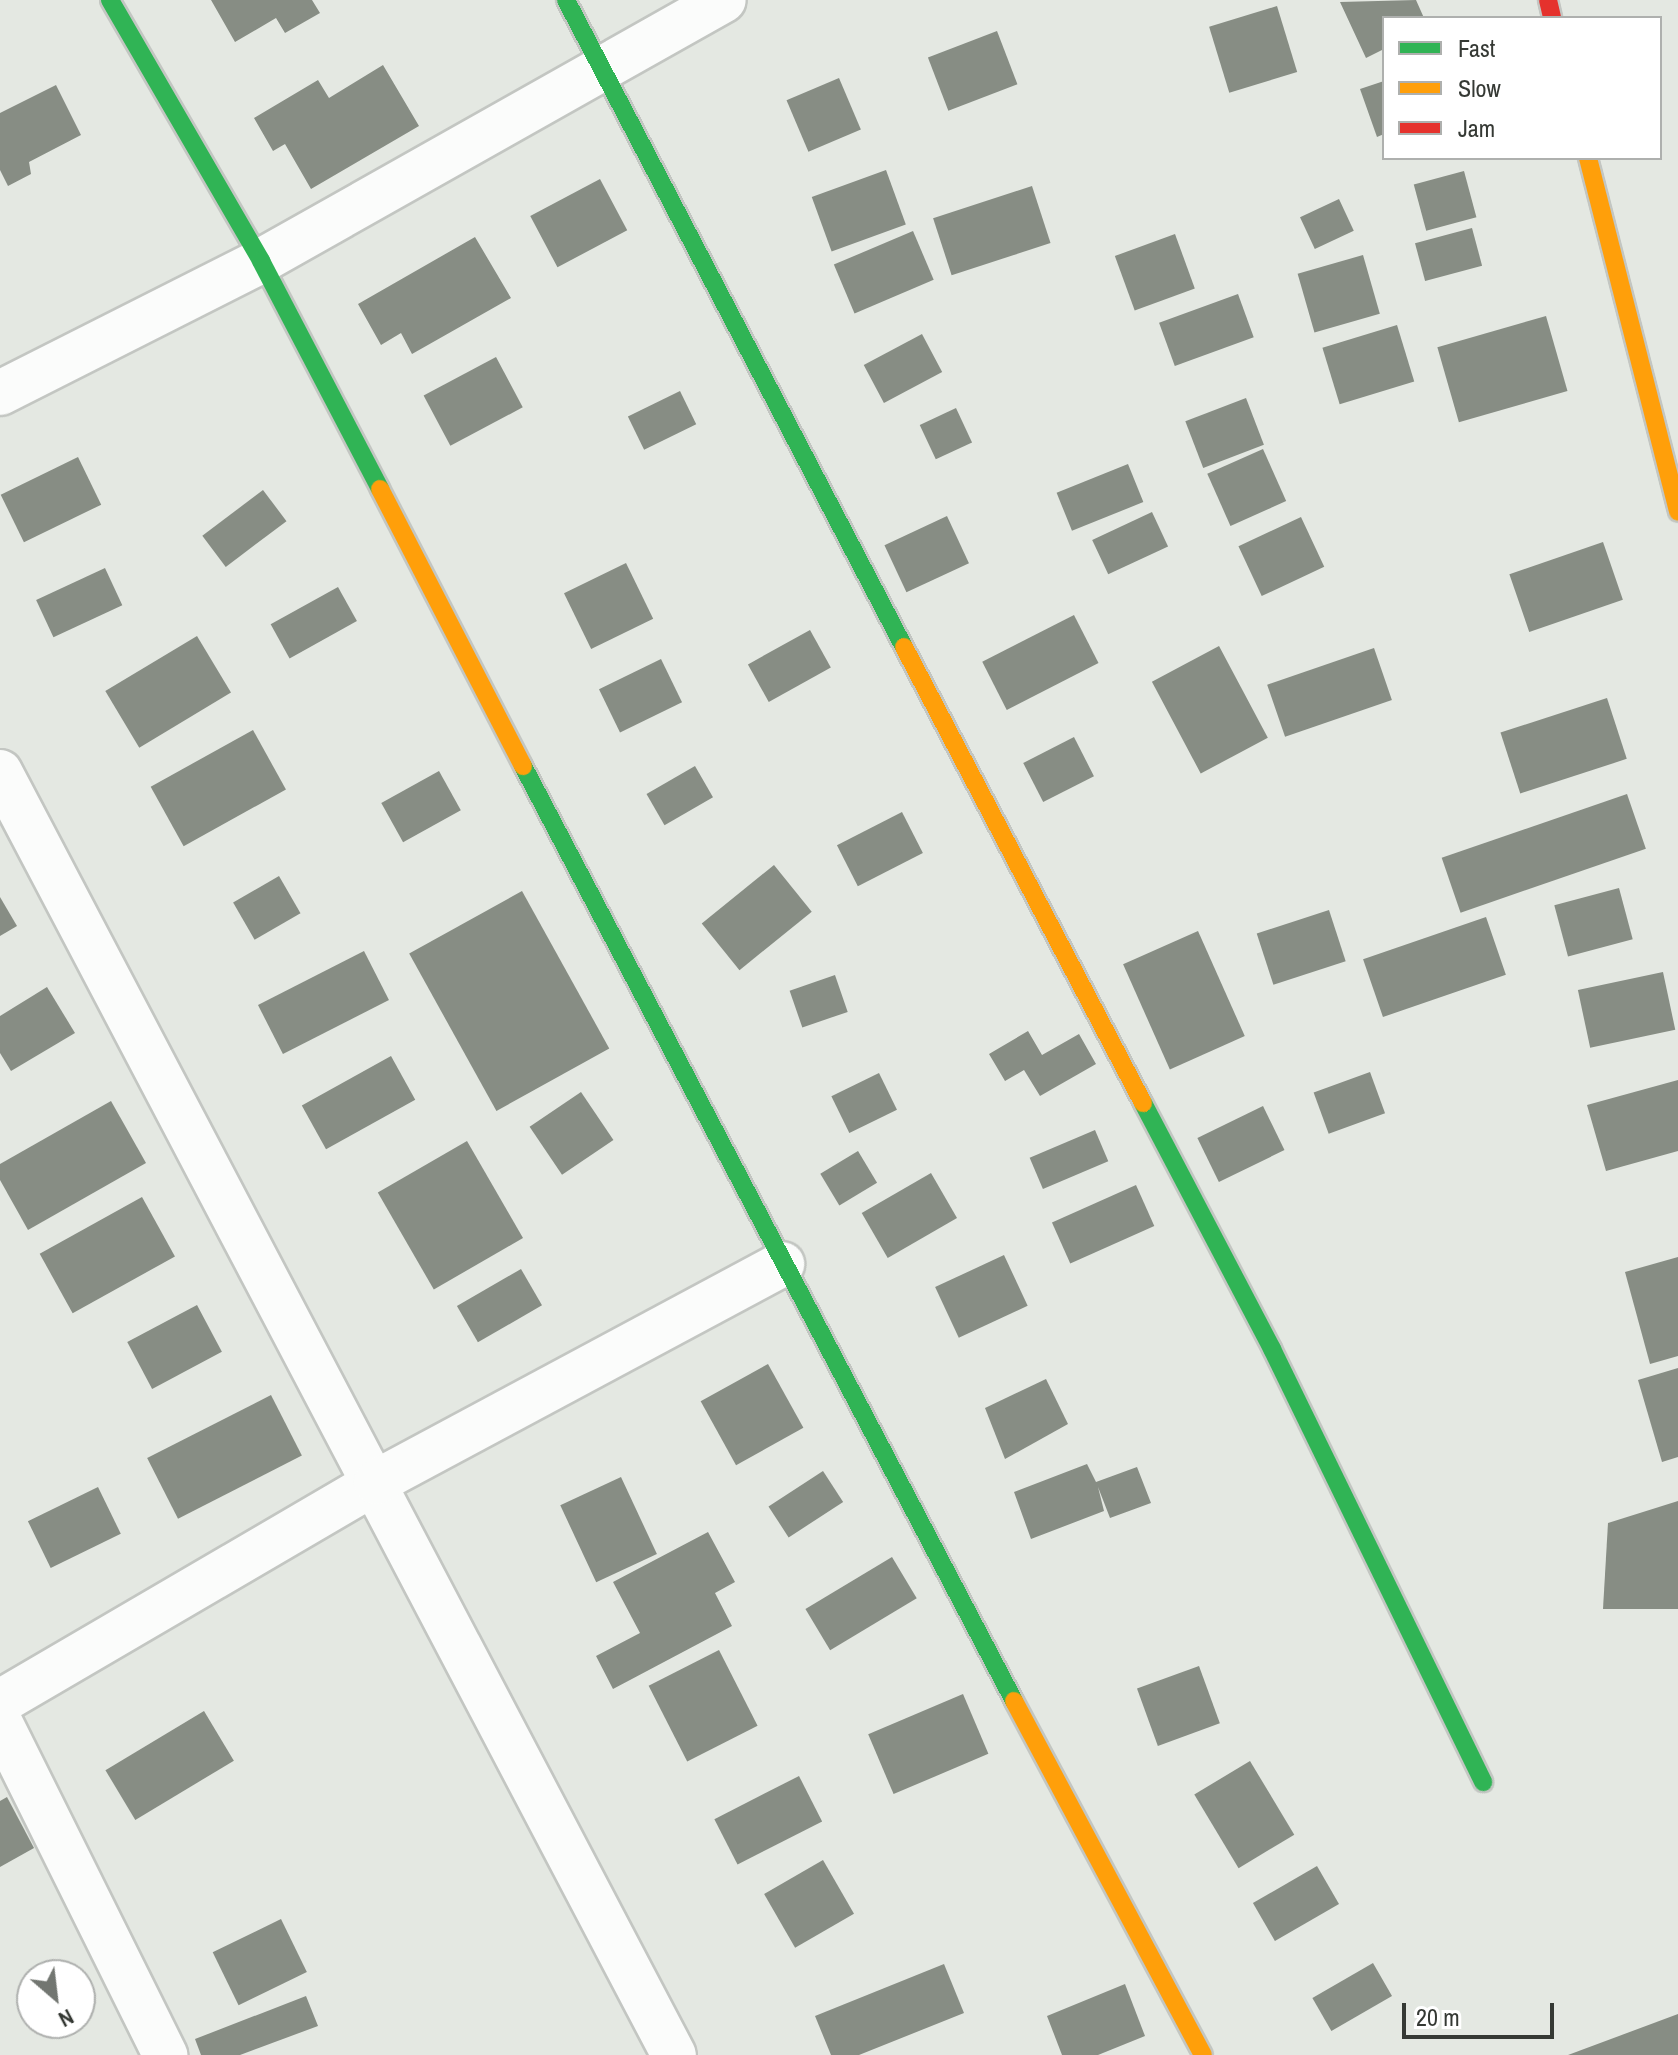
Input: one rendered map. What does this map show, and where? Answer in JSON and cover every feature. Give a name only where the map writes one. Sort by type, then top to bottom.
[{"type":"street","points":[[110,0],[261,261],[782,1264],[1203,2055]]},
{"type":"street","points":[[566,0],[603,65],[1272,1349],[1483,1782]]},
{"type":"street","points":[[0,393],[261,261],[603,65],[724,0]]},
{"type":"street","points":[[1589,160],[1678,512]]},
{"type":"street","points":[[0,772],[376,1482],[674,2055]]},
{"type":"street","points":[[0,1702],[376,1482],[782,1264]]},
{"type":"street","points":[[0,1722],[165,2055]]},
{"type":"building","points":[[211,0],[312,0],[320,13],[285,33],[276,18],[235,42]]},
{"type":"building","points":[[1416,0],[1423,16],[1382,16],[1382,50],[1366,58],[1340,2]]},
{"type":"building","points":[[1277,6],[1297,72],[1229,93],[1209,27]]},
{"type":"building","points":[[997,31],[1017,84],[948,111],[928,58]]},
{"type":"building","points":[[383,65],[419,126],[311,189],[285,144],[273,151],[254,118],[318,80],[329,98]]},
{"type":"building","points":[[839,78],[861,130],[808,152],[787,100]]},
{"type":"building","points":[[1382,82],[1382,135],[1377,137],[1360,89]]},
{"type":"building","points":[[56,85],[81,135],[29,162],[31,174],[8,186],[0,170],[0,113]]},
{"type":"building","points":[[886,170],[906,225],[832,252],[812,197]]},
{"type":"building","points":[[1464,171],[1476,217],[1426,231],[1414,184]]},
{"type":"building","points":[[600,179],[627,230],[557,267],[530,216]]},
{"type":"building","points":[[1032,186],[1051,243],[952,275],[933,218]]},
{"type":"building","points":[[1339,199],[1354,231],[1315,249],[1300,217]]},
{"type":"building","points":[[1472,228],[1482,266],[1425,281],[1415,243]]},
{"type":"building","points":[[913,231],[934,280],[855,313],[834,265]]},
{"type":"building","points":[[1175,234],[1195,289],[1135,310],[1115,256]]},
{"type":"building","points":[[475,237],[511,298],[412,354],[401,333],[381,345],[358,304]]},
{"type":"building","points":[[1363,255],[1380,314],[1314,332],[1298,274]]},
{"type":"building","points":[[1238,294],[1254,337],[1175,366],[1159,323]]},
{"type":"building","points":[[1546,316],[1567,391],[1459,422],[1437,347]]},
{"type":"building","points":[[1397,325],[1414,381],[1340,404],[1322,348]]},
{"type":"building","points":[[922,334],[942,372],[884,403],[864,365]]},
{"type":"building","points":[[496,357],[523,407],[450,446],[424,395]]},
{"type":"building","points":[[680,391],[696,424],[644,450],[628,416]]},
{"type":"building","points":[[1246,398],[1264,445],[1203,468],[1185,421]]},
{"type":"building","points":[[956,408],[972,442],[936,459],[920,425]]},
{"type":"building","points":[[1263,449],[1286,501],[1230,526],[1207,474]]},
{"type":"building","points":[[78,457],[101,505],[24,542],[1,495]]},
{"type":"building","points":[[1128,464],[1143,502],[1072,531],[1057,493]]},
{"type":"building","points":[[263,490],[286,521],[226,567],[202,536]]},
{"type":"building","points":[[1152,512],[1168,546],[1108,574],[1092,540]]},
{"type":"building","points":[[947,516],[969,563],[906,592],[884,545]]},
{"type":"building","points":[[1301,517],[1324,567],[1262,596],[1238,546]]},
{"type":"building","points":[[1603,542],[1623,600],[1529,632],[1509,574]]},
{"type":"building","points":[[626,563],[653,619],[591,649],[564,593]]},
{"type":"building","points":[[105,568],[122,605],[53,637],[36,600]]},
{"type":"building","points":[[338,587],[357,621],[290,658],[271,624]]},
{"type":"building","points":[[1074,615],[1099,663],[1007,710],[982,662]]},
{"type":"building","points":[[810,630],[831,668],[769,702],[748,664]]},
{"type":"building","points":[[197,636],[231,693],[139,748],[105,691]]},
{"type":"building","points":[[1219,646],[1268,738],[1201,774],[1152,682]]},
{"type":"building","points":[[1374,648],[1392,700],[1285,737],[1267,685]]},
{"type":"building","points":[[661,659],[682,702],[620,732],[599,689]]},
{"type":"building","points":[[1607,698],[1627,759],[1520,793],[1500,733]]},
{"type":"building","points":[[253,730],[286,789],[184,846],[151,787]]},
{"type":"building","points":[[1074,737],[1094,776],[1043,802],[1023,763]]},
{"type":"building","points":[[695,766],[713,797],[665,825],[647,794]]},
{"type":"building","points":[[439,771],[461,810],[403,842],[381,803]]},
{"type":"building","points":[[1627,794],[1646,849],[1461,913],[1442,858]]},
{"type":"building","points":[[902,812],[923,853],[858,886],[837,845]]},
{"type":"building","points":[[774,865],[812,912],[739,970],[702,924]]},
{"type":"building","points":[[279,876],[300,913],[255,940],[233,902]]},
{"type":"building","points":[[1619,888],[1633,939],[1568,957],[1554,905]]},
{"type":"building","points":[[522,891],[609,1048],[496,1111],[409,954]]},
{"type":"building","points":[[0,897],[17,926],[0,936]]},
{"type":"building","points":[[1329,910],[1346,961],[1273,985],[1257,933]]},
{"type":"building","points":[[1486,917],[1506,975],[1383,1017],[1363,959]]},
{"type":"building","points":[[1198,931],[1245,1036],[1170,1069],[1123,964]]},
{"type":"building","points":[[364,951],[389,1000],[283,1054],[258,1005]]},
{"type":"building","points":[[1663,972],[1675,1030],[1590,1048],[1578,990]]},
{"type":"building","points":[[835,975],[848,1012],[802,1028],[790,991]]},
{"type":"building","points":[[47,987],[75,1033],[11,1071],[0,1053],[0,1016]]},
{"type":"building","points":[[1028,1031],[1042,1055],[1079,1034],[1096,1064],[1040,1096],[1024,1070],[1005,1081],[989,1054]]},
{"type":"building","points":[[391,1056],[415,1100],[326,1149],[302,1105]]},
{"type":"building","points":[[1370,1072],[1385,1113],[1329,1134],[1314,1093]]},
{"type":"building","points":[[879,1073],[897,1110],[849,1133],[831,1096]]},
{"type":"building","points":[[1678,1080],[1678,1151],[1606,1171],[1587,1105]]},
{"type":"building","points":[[581,1092],[613,1140],[562,1175],[530,1127]]},
{"type":"building","points":[[111,1101],[146,1163],[28,1230],[0,1180],[0,1164]]},
{"type":"building","points":[[1263,1106],[1284,1150],[1219,1182],[1197,1138]]},
{"type":"building","points":[[1095,1130],[1108,1161],[1043,1189],[1030,1158]]},
{"type":"building","points":[[467,1141],[523,1238],[434,1289],[378,1192]]},
{"type":"building","points":[[858,1151],[877,1183],[839,1205],[820,1174]]},
{"type":"building","points":[[931,1173],[957,1218],[888,1258],[862,1213]]},
{"type":"building","points":[[1136,1185],[1154,1226],[1070,1264],[1052,1222]]},
{"type":"building","points":[[142,1197],[175,1256],[73,1313],[40,1254]]},
{"type":"building","points":[[1004,1255],[1028,1306],[959,1338],[935,1287]]},
{"type":"building","points":[[1678,1257],[1678,1356],[1650,1364],[1625,1272]]},
{"type":"building","points":[[521,1269],[542,1305],[478,1342],[457,1306]]},
{"type":"building","points":[[197,1305],[222,1352],[152,1389],[127,1342]]},
{"type":"building","points":[[768,1364],[803,1428],[736,1465],[701,1401]]},
{"type":"building","points":[[1678,1368],[1678,1457],[1662,1462],[1638,1380]]},
{"type":"building","points":[[1046,1379],[1068,1424],[1005,1459],[985,1408]]},
{"type":"building","points":[[271,1395],[302,1456],[178,1519],[147,1458]]},
{"type":"building","points":[[1087,1464],[1096,1482],[1137,1467],[1151,1503],[1110,1518],[1098,1487],[1104,1511],[1031,1539],[1014,1492]]},
{"type":"building","points":[[823,1471],[843,1502],[789,1537],[768,1506]]},
{"type":"building","points":[[621,1477],[657,1554],[596,1582],[560,1505]]},
{"type":"building","points":[[98,1487],[121,1534],[51,1568],[28,1521]]},
{"type":"building","points":[[1678,1501],[1678,1609],[1603,1609],[1608,1523]]},
{"type":"building","points":[[708,1532],[735,1582],[715,1593],[732,1626],[613,1689],[596,1656],[640,1633],[613,1582]]},
{"type":"building","points":[[892,1557],[917,1598],[830,1650],[805,1609]]},
{"type":"building","points":[[719,1650],[758,1726],[687,1762],[649,1686]]},
{"type":"building","points":[[1199,1666],[1220,1723],[1158,1746],[1137,1689]]},
{"type":"building","points":[[963,1694],[988,1754],[894,1794],[868,1734]]},
{"type":"building","points":[[204,1711],[234,1761],[135,1820],[105,1770]]},
{"type":"building","points":[[1250,1761],[1294,1835],[1239,1868],[1194,1794]]},
{"type":"building","points":[[799,1776],[822,1821],[738,1865],[714,1819]]},
{"type":"building","points":[[7,1797],[34,1848],[0,1867],[0,1801]]},
{"type":"building","points":[[823,1860],[854,1914],[795,1948],[764,1894]]},
{"type":"building","points":[[1317,1866],[1339,1904],[1275,1941],[1253,1903]]},
{"type":"building","points":[[281,1919],[307,1972],[239,2005],[213,1952]]},
{"type":"building","points":[[1373,1963],[1392,1996],[1331,2031],[1312,1998]]},
{"type":"building","points":[[944,1964],[964,2013],[859,2055],[831,2055],[815,2016]]},
{"type":"building","points":[[1125,1984],[1145,2036],[1098,2055],[1062,2055],[1047,2016]]},
{"type":"building","points":[[306,1996],[318,2026],[240,2055],[201,2055],[195,2039]]},
{"type":"building","points":[[1678,2014],[1678,2055],[1568,2055]]},
{"type":"traffic: fast","points":[[110,0],[261,261],[380,489]]},
{"type":"traffic: fast","points":[[566,0],[904,647]]},
{"type":"traffic: fast","points":[[523,766],[1014,1701]]},
{"type":"traffic: fast","points":[[1143,1103],[1272,1349],[1483,1782]]},
{"type":"traffic: slow","points":[[1589,160],[1678,512]]},
{"type":"traffic: slow","points":[[380,489],[523,766]]},
{"type":"traffic: slow","points":[[904,647],[1143,1103]]},
{"type":"traffic: slow","points":[[1014,1701],[1203,2055]]},
{"type":"traffic: jam","points":[[1548,0],[1552,16]]}]
